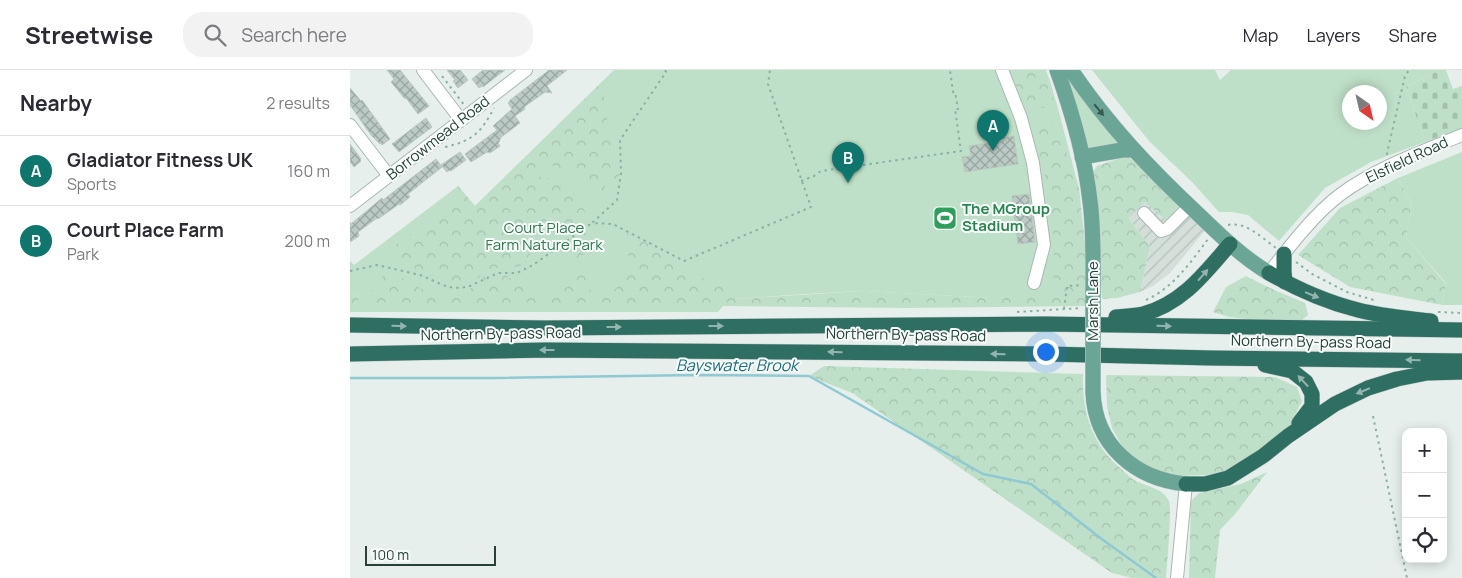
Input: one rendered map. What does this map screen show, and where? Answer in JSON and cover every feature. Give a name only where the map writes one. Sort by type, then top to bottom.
[{"type":"highway","points":[[1045,324],[1143,314],[1169,303],[1197,282],[1230,244]]},
{"type":"highway","points":[[1284,254],[1286,282]]},
{"type":"highway","points":[[1269,273],[1321,299],[1359,311],[1462,325]]},
{"type":"highway","name":"Northern By-pass Road","points":[[350,325],[555,328],[1045,324],[1462,330]]},
{"type":"highway","name":"Northern By-pass Road","points":[[350,354],[546,350],[1047,354],[1462,361]]},
{"type":"highway","points":[[1211,358],[1292,371],[1306,382],[1312,394],[1312,406],[1288,436]]},
{"type":"highway","points":[[1186,484],[1205,484],[1228,478],[1263,456],[1288,436],[1336,404],[1368,388],[1397,379],[1427,373],[1462,372]]},
{"type":"main road","name":"Marsh Lane","points":[[1057,70],[1082,157],[1090,201],[1093,243],[1093,405],[1098,422],[1113,448],[1138,470],[1170,483],[1186,484]]},
{"type":"main road","points":[[1071,70],[1092,101],[1133,150],[1230,244],[1253,263],[1269,273]]},
{"type":"main road","points":[[1082,157],[1133,150]]},
{"type":"street","points":[[423,70],[466,116]]},
{"type":"street","name":"Borrowmead Road","points":[[350,206],[526,70]]},
{"type":"street","points":[[1002,70],[1021,118],[1033,163],[1044,245],[1034,283]]},
{"type":"street","points":[[350,126],[389,176]]},
{"type":"street","name":"Elsfield Road","points":[[1269,273],[1320,213],[1340,194],[1392,164],[1462,135]]},
{"type":"street","points":[[1144,213],[1161,231],[1167,229],[1190,206]]},
{"type":"street","points":[[1177,578],[1186,484]]},
{"type":"path","points":[[437,70],[466,116]]},
{"type":"path","points":[[350,271],[376,265],[420,275],[448,287],[461,288],[470,286],[498,273],[517,273],[533,265],[592,223],[617,200],[621,173],[620,140],[666,72],[665,70]]},
{"type":"path","points":[[592,223],[613,224],[684,261],[811,207],[768,84],[770,70]]},
{"type":"path","points":[[801,181],[821,171],[960,151],[955,109],[958,109],[950,70]]},
{"type":"path","points":[[1392,164],[1386,153],[1405,76],[1409,70]]},
{"type":"path","points":[[431,143],[436,148],[469,139],[479,131],[490,116],[497,101],[493,96]]},
{"type":"path","points":[[1226,225],[1232,224],[1246,227],[1312,274],[1347,292],[1382,303]]},
{"type":"path","points":[[1162,291],[1184,270],[1212,234]]},
{"type":"path","points":[[1064,309],[1067,286]]},
{"type":"path","points":[[1433,311],[1462,313]]},
{"type":"path","points":[[1373,416],[1407,578]]},
{"type":"shaded area","points":[[1145,201],[1180,205],[1207,228],[1170,273],[1153,286],[1140,292],[1150,247],[1128,217]]},
{"type":"green space","name":"Court Place Farm Nature Park","points":[[614,70],[1045,70],[1057,104],[1079,189],[1086,294],[994,298],[863,291],[735,299],[723,306],[718,312],[350,312],[350,307],[361,307],[357,295],[350,294],[350,261],[354,265],[458,186],[475,206]]},
{"type":"green space","points":[[1009,70],[1046,70],[1053,90],[1053,100],[1050,104],[1046,107],[1032,110],[1030,117]]},
{"type":"green space","points":[[1061,70],[1122,144],[1088,150]]},
{"type":"green space","points":[[1092,70],[1215,70],[1220,80],[1231,70],[1439,70],[1406,87],[1425,142],[1371,162],[1325,188],[1279,241],[1248,215],[1219,212],[1192,182],[1149,141]]},
{"type":"green space","points":[[1439,70],[1446,70],[1453,89],[1462,86],[1462,128],[1425,142],[1406,87]]},
{"type":"green space","points":[[602,82],[609,135],[619,176],[618,193],[610,175],[605,184],[604,192],[597,191],[565,171],[548,164],[536,166],[531,175],[547,178],[570,187],[584,207],[586,223],[571,231],[542,232],[537,244],[522,265],[513,268],[490,269],[474,281],[461,285],[387,258],[389,250],[452,203],[458,186],[475,206]]},
{"type":"green space","points":[[1046,115],[1051,119],[1066,151],[1079,189],[1085,243],[1086,306],[907,308],[723,306],[350,307],[350,294],[357,295],[361,306],[384,275],[395,274],[425,291],[451,300],[480,283],[482,277],[502,271],[509,278],[543,296],[555,295],[572,272],[576,260],[573,252],[576,237],[587,229],[583,258],[588,289],[609,293],[614,291],[621,281],[629,252],[623,236],[612,226],[660,249],[689,274],[727,286],[735,299],[863,291],[994,298],[1053,294],[1054,246],[1050,196],[1035,136],[1039,132],[1038,117]]},
{"type":"green space","points":[[1462,152],[1462,305],[1442,305],[1446,283],[1406,237],[1412,205],[1398,178]]},
{"type":"green space","points":[[1126,156],[1136,162],[1180,205],[1166,220],[1145,202],[1128,217],[1150,247],[1140,292],[1117,298],[1102,299],[1093,172],[1097,166]]},
{"type":"green space","points":[[1398,178],[1412,205],[1406,237],[1446,284],[1442,305],[1350,287],[1298,255],[1340,208]]},
{"type":"green space","points":[[1246,276],[1305,303],[1308,315],[1297,324],[1229,317],[1213,312],[1226,287]]},
{"type":"green space","points":[[824,366],[1083,374],[1084,401],[1090,425],[1101,447],[1130,477],[1158,490],[1169,501],[1170,525],[1166,578],[1132,578],[1112,573],[855,395],[857,395],[809,376]]},
{"type":"green space","points":[[1106,375],[1275,377],[1297,387],[1302,401],[1288,429],[1262,449],[1224,472],[1207,475],[1176,476],[1152,469],[1126,453],[1112,428],[1107,406]]},
{"type":"green space","points":[[1267,472],[1236,513],[1220,530],[1215,578],[1189,578],[1191,501],[1199,493],[1241,484]]},
{"type":"building","points":[[387,70],[400,70],[429,106],[418,114],[391,82],[394,79]]},
{"type":"building","points":[[447,70],[460,70],[468,80],[458,88],[453,81],[455,80]]},
{"type":"building","points":[[483,70],[505,70],[479,88],[472,79]]},
{"type":"building","points":[[549,70],[567,70],[547,86],[552,93],[545,92],[515,116],[520,123],[500,138],[498,143],[500,146],[471,162],[465,154],[497,130],[493,126],[512,109],[508,103],[509,101]]},
{"type":"building","points":[[350,88],[362,100],[390,139],[382,145],[371,135],[350,105]]},
{"type":"building","points":[[426,118],[432,127],[399,152],[392,144]]},
{"type":"building","points":[[1014,136],[1018,164],[965,172],[962,157],[971,156],[969,146],[1003,141],[1003,138]]},
{"type":"building","points":[[350,144],[361,159],[354,167],[350,162]]},
{"type":"building","points":[[460,152],[466,160],[447,172],[441,165]]},
{"type":"building","points":[[436,159],[442,167],[408,194],[410,197],[358,232],[359,236],[350,242],[350,222],[351,224],[382,198],[383,200]]},
{"type":"building","points":[[1029,194],[1035,242],[1018,244],[1012,196]]},
{"type":"waterway","name":"Bayswater Brook","points":[[350,378],[809,376],[983,474],[1031,484],[1156,578]]},
{"type":"place","name":"Gladiator Fitness UK","points":[[993,151]]},
{"type":"place","name":"Court Place Farm","points":[[848,183]]},
{"type":"place","name":"The MGroup Stadium","points":[[945,218]]}]
